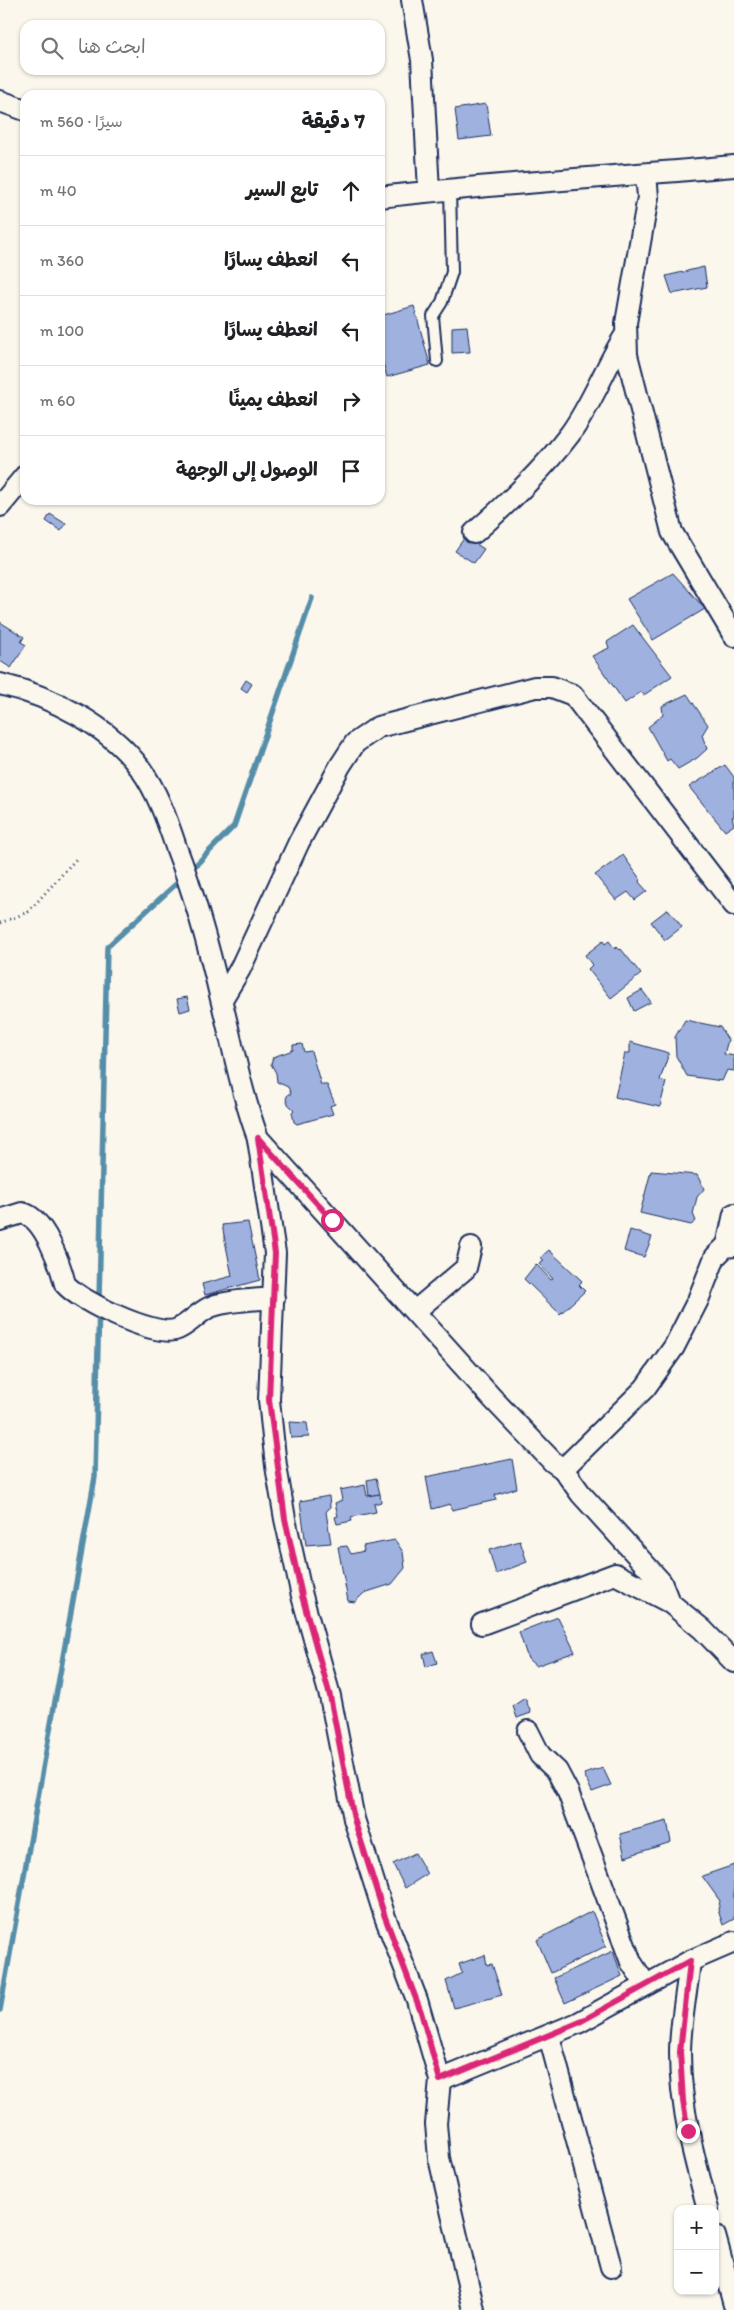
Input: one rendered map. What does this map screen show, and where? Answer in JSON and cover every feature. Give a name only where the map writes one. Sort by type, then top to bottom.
[{"type":"street","points":[[412,0],[422,60],[429,191]]},
{"type":"street","points":[[0,101],[20,108]]},
{"type":"street","points":[[385,196],[450,189],[734,166]]},
{"type":"street","points":[[646,174],[648,197],[624,337],[627,355],[672,532],[734,636]]},
{"type":"street","points":[[474,533],[516,495],[570,433],[594,397],[624,337]]},
{"type":"street","points":[[0,506],[20,482]]},
{"type":"street","points":[[0,684],[23,689],[79,716],[103,732],[127,752],[150,782],[186,874],[222,999],[237,1073],[258,1138],[275,1253],[269,1400],[285,1519],[302,1596],[330,1696],[354,1819],[385,1917],[417,2000],[440,2080],[436,2124],[439,2158],[474,2310]]},
{"type":"street","points":[[222,999],[240,969],[299,842],[340,766],[355,743],[378,727],[535,687],[552,686],[573,695],[734,905]]},
{"type":"street","points":[[258,1138],[530,1440],[563,1469],[581,1494],[661,1582],[669,1602]]},
{"type":"street","points":[[0,1220],[22,1212],[30,1216],[48,1237],[65,1284],[70,1289],[99,1306],[152,1329],[177,1330],[213,1306],[274,1298]]},
{"type":"street","points":[[563,1469],[645,1388],[678,1341],[698,1300],[715,1257],[731,1246],[734,1214]]},
{"type":"street","points":[[415,1311],[466,1268],[472,1247]]},
{"type":"street","points":[[482,1624],[615,1574],[669,1602],[702,1629],[734,1662]]},
{"type":"street","points":[[528,1731],[540,1755],[557,1771],[568,1792],[631,1962],[646,1985]]},
{"type":"street","points":[[440,2080],[549,2036],[615,2004],[690,1961],[734,1942]]},
{"type":"street","points":[[690,1961],[680,2052],[683,2101],[691,2146],[707,2205]]},
{"type":"street","points":[[549,2036],[611,2266]]},
{"type":"street","points":[[719,2250],[734,2305]]},
{"type":"lane","points":[[437,361],[433,316],[442,302],[452,272],[450,189]]},
{"type":"path","points":[[0,923],[28,912],[76,859]]},
{"type":"building","points":[[486,104],[491,136],[459,140],[455,109]]},
{"type":"building","points":[[704,267],[707,287],[672,294],[666,276]]},
{"type":"building","points":[[414,306],[430,365],[387,377],[385,370],[385,315]]},
{"type":"building","points":[[467,326],[470,352],[452,353],[452,327]]},
{"type":"building","points":[[50,514],[66,524],[61,531],[46,521]]},
{"type":"building","points":[[465,537],[484,549],[474,563],[455,551]]},
{"type":"building","points":[[673,573],[705,609],[653,640],[627,599]]},
{"type":"building","points":[[0,622],[24,637],[21,642],[26,645],[11,668],[0,661]]},
{"type":"building","points":[[633,625],[672,676],[644,695],[641,692],[625,703],[592,656],[609,648],[607,642]]},
{"type":"building","points":[[246,680],[252,684],[247,692],[241,688]]},
{"type":"building","points":[[687,694],[708,725],[702,735],[707,749],[697,758],[678,769],[670,759],[667,761],[648,727],[663,715],[662,706]]},
{"type":"building","points":[[725,765],[734,777],[734,817],[732,817],[734,825],[725,831],[689,787]]},
{"type":"building","points":[[623,855],[640,879],[639,882],[647,891],[635,900],[628,892],[616,900],[595,875]]},
{"type":"building","points":[[668,909],[682,927],[665,940],[651,922]]},
{"type":"building","points":[[603,941],[605,944],[609,941],[615,949],[617,947],[621,949],[641,974],[611,998],[588,969],[592,965],[585,955]]},
{"type":"building","points":[[642,990],[651,1002],[634,1011],[628,998]]},
{"type":"building","points":[[187,997],[190,1009],[180,1012],[177,999]]},
{"type":"building","points":[[685,1020],[720,1027],[728,1040],[724,1054],[734,1056],[734,1071],[727,1070],[722,1081],[687,1076],[676,1056],[675,1037]]},
{"type":"building","points":[[630,1042],[669,1053],[660,1080],[666,1082],[660,1107],[615,1097],[625,1053],[630,1053]]},
{"type":"building","points":[[302,1044],[304,1052],[311,1051],[321,1085],[327,1085],[335,1104],[330,1106],[333,1114],[297,1124],[294,1122],[292,1112],[294,1110],[286,1099],[288,1094],[291,1094],[288,1087],[277,1082],[276,1073],[271,1064],[273,1057],[293,1050],[293,1045]]},
{"type":"building","points":[[651,1171],[697,1175],[704,1189],[697,1197],[693,1214],[696,1221],[691,1225],[640,1213]]},
{"type":"building","points":[[248,1222],[260,1280],[205,1295],[202,1284],[232,1276],[222,1225]]},
{"type":"building","points":[[630,1230],[652,1237],[644,1257],[624,1251]]},
{"type":"building","points":[[549,1250],[582,1281],[579,1285],[585,1291],[560,1314],[524,1279],[536,1264],[551,1280],[553,1279],[539,1264],[544,1261],[541,1257]]},
{"type":"building","points":[[289,1422],[307,1423],[309,1437],[291,1438]]},
{"type":"building","points":[[512,1459],[517,1488],[495,1495],[496,1500],[452,1510],[450,1504],[432,1509],[426,1477]]},
{"type":"building","points":[[376,1478],[380,1494],[369,1496],[367,1480]]},
{"type":"building","points":[[365,1485],[367,1496],[380,1494],[381,1502],[374,1504],[376,1512],[351,1517],[352,1521],[337,1524],[335,1517],[338,1516],[335,1503],[342,1500],[340,1490]]},
{"type":"building","points":[[329,1496],[330,1507],[326,1512],[331,1543],[306,1545],[300,1501]]},
{"type":"building","points":[[395,1540],[403,1552],[405,1568],[392,1584],[364,1593],[355,1602],[348,1601],[338,1547],[347,1546],[351,1554],[364,1551],[363,1546]]},
{"type":"building","points":[[520,1541],[527,1562],[496,1574],[489,1550]]},
{"type":"building","points":[[558,1617],[575,1652],[536,1666],[528,1659],[519,1632]]},
{"type":"building","points":[[433,1651],[437,1663],[426,1667],[423,1654]]},
{"type":"building","points":[[525,1698],[531,1713],[517,1718],[513,1706]]},
{"type":"building","points":[[603,1768],[611,1785],[592,1792],[584,1774]]},
{"type":"building","points":[[667,1821],[671,1842],[625,1857],[620,1834]]},
{"type":"building","points":[[415,1853],[427,1874],[405,1888],[393,1864]]},
{"type":"building","points":[[734,1865],[734,1919],[723,1925],[718,1910],[720,1901],[702,1876]]},
{"type":"building","points":[[592,1911],[606,1946],[551,1973],[537,1940]]},
{"type":"building","points":[[613,1951],[622,1976],[565,2003],[554,1978]]},
{"type":"building","points":[[485,1955],[487,1965],[492,1964],[502,1995],[454,2008],[446,1981],[462,1973],[459,1964]]},
{"type":"waterway","points":[[0,2010],[95,1477],[107,947],[187,874],[234,826],[312,598]]},
{"type":"route","points":[[332,1220],[258,1138],[275,1253],[269,1400],[276,1466],[285,1519],[302,1596],[330,1696],[354,1819],[385,1917],[421,2012],[440,2080],[578,2023],[690,1961],[680,2052],[683,2101],[688,2131]]}]
